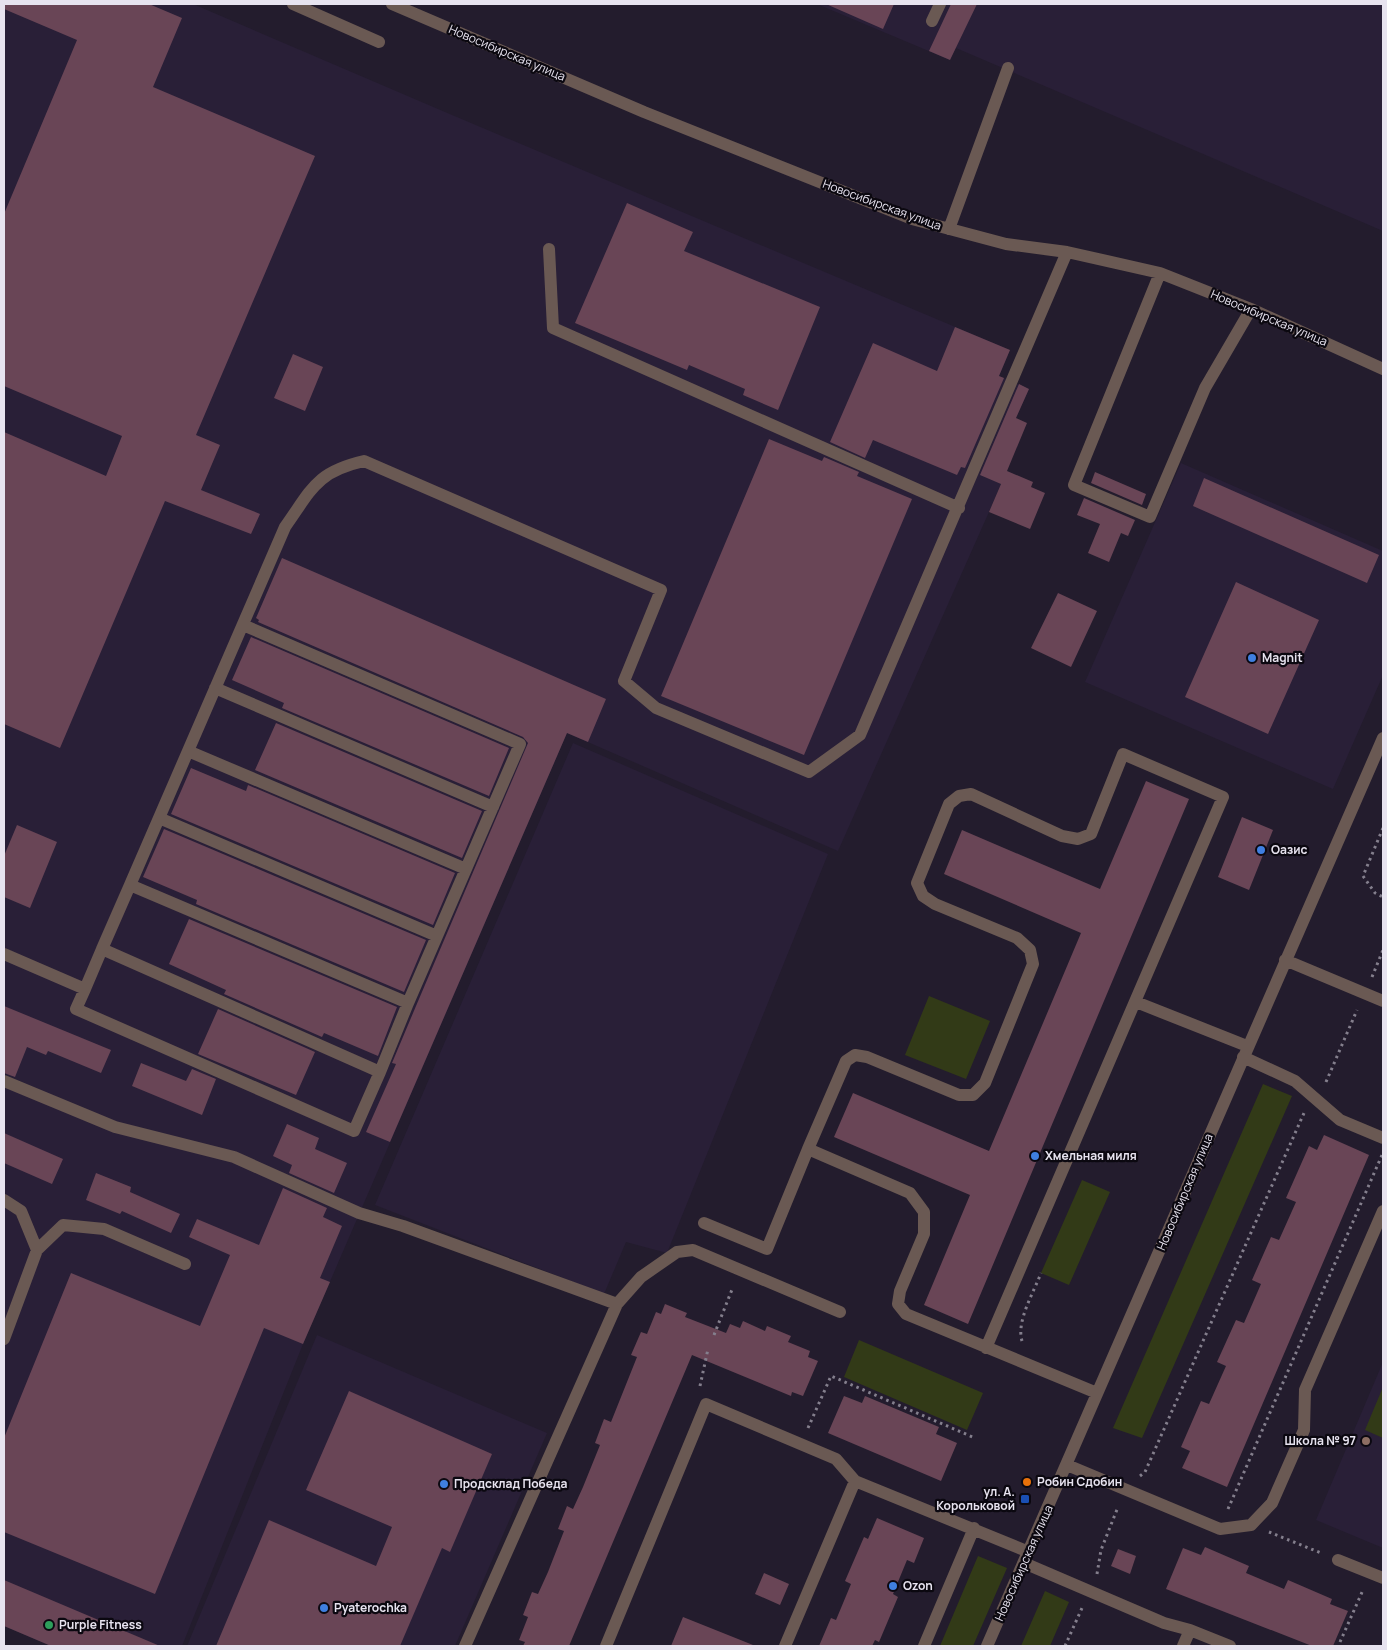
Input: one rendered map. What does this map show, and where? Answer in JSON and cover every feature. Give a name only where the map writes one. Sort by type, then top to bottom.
[{"type":"street","points":[[293,4],[379,42]]},
{"type":"street","name":"Новосибирская улица","points":[[392,4],[653,116],[912,219],[1006,244],[1067,252],[1160,273],[1251,309],[1383,369]]},
{"type":"street","points":[[932,21],[940,4]]},
{"type":"street","points":[[949,229],[1008,68]]},
{"type":"street","points":[[550,249],[553,328],[958,508]]},
{"type":"street","points":[[243,625],[520,744],[354,1131],[76,1009],[285,527],[312,488],[326,475],[340,466],[364,461],[661,590],[624,681],[656,708],[809,772],[860,735],[1067,252]]},
{"type":"street","points":[[1160,273],[1074,486],[1150,517],[1205,388],[1251,309]]},
{"type":"street","points":[[215,688],[493,807]]},
{"type":"street","name":"Новосибирская улица","points":[[988,1646],[1383,738]]},
{"type":"street","points":[[188,751],[466,869]]},
{"type":"street","points":[[704,1223],[767,1249],[846,1061],[855,1055],[866,1057],[959,1095],[973,1095],[985,1083],[1033,964],[1030,950],[1017,938],[935,904],[923,896],[917,883],[949,804],[959,796],[971,794],[1062,836],[1078,839],[1091,834],[1123,754],[1224,797],[986,1348]]},
{"type":"street","points":[[159,818],[437,936]]},
{"type":"street","points":[[130,885],[408,1004]]},
{"type":"street","points":[[102,949],[380,1072]]},
{"type":"street","points":[[4,954],[85,989]]},
{"type":"street","points":[[1285,960],[1383,1001]]},
{"type":"street","points":[[1136,1002],[1245,1052],[1295,1080],[1340,1120],[1383,1138]]},
{"type":"street","points":[[4,1081],[116,1127],[234,1157],[360,1213],[403,1226],[617,1304]]},
{"type":"street","points":[[808,1149],[910,1193],[924,1212],[924,1234],[900,1291],[898,1304],[906,1314],[1097,1393]]},
{"type":"street","points":[[4,1200],[21,1211],[37,1250]]},
{"type":"street","points":[[1067,1464],[1220,1529],[1251,1525],[1272,1504],[1304,1430],[1305,1390],[1383,1211]]},
{"type":"street","points":[[4,1339],[37,1250],[63,1225],[104,1229],[185,1264]]},
{"type":"street","points":[[464,1646],[617,1304],[641,1277],[677,1252],[693,1250],[840,1312]]},
{"type":"street","points":[[606,1646],[706,1404],[836,1459],[855,1481],[974,1528],[1026,1558],[1164,1623],[1190,1630],[1230,1646]]},
{"type":"street","points":[[785,1646],[855,1481]]},
{"type":"street","points":[[924,1646],[974,1528]]},
{"type":"street","points":[[1338,1560],[1383,1578]]},
{"type":"street","points":[[1183,1646],[1190,1630]]},
{"type":"path","points":[[1383,828],[1363,876],[1375,893],[1383,897]]},
{"type":"path","points":[[1146,1479],[1145,1472],[1303,1114],[1318,1100],[1383,950]]},
{"type":"path","points":[[1224,1518],[1383,1152]]},
{"type":"path","points":[[714,1335],[740,1270]]},
{"type":"path","points":[[1023,1346],[1019,1333],[1041,1273]]},
{"type":"path","points":[[698,1392],[708,1349]]},
{"type":"path","points":[[805,1436],[831,1376],[975,1438]]},
{"type":"path","points":[[1251,1525],[1338,1560]]},
{"type":"path","points":[[1097,1575],[1101,1550]]},
{"type":"path","points":[[1340,1642],[1370,1573]]},
{"type":"path","points":[[1065,1646],[1085,1600]]},
{"type":"shaded area","points":[[4,4],[193,4],[1010,350],[999,376],[1029,389],[1016,418],[1001,484],[838,851],[567,733],[303,1344],[182,1646],[51,1646],[4,1626]]},
{"type":"shaded area","points":[[817,4],[1383,4],[1383,231],[956,48],[950,60]]},
{"type":"shaded area","points":[[1181,463],[1383,551],[1383,675],[1333,789],[1085,682]]},
{"type":"shaded area","points":[[573,743],[828,854],[667,1253],[626,1242],[604,1294],[375,1205]]},
{"type":"shaded area","points":[[317,1335],[547,1433],[455,1646],[187,1646]]},
{"type":"shaded area","name":"Школа № 97","points":[[1383,1362],[1383,1548],[1316,1520]]},
{"type":"green space","points":[[929,996],[990,1021],[966,1079],[905,1055]]},
{"type":"green space","points":[[1263,1084],[1292,1096],[1142,1438],[1113,1428]]},
{"type":"green space","points":[[1082,1180],[1110,1192],[1069,1285],[1041,1273]]},
{"type":"green space","points":[[859,1340],[983,1393],[967,1430],[844,1377]]},
{"type":"green space","points":[[1383,1387],[1383,1438],[1365,1430]]},
{"type":"green space","points":[[978,1556],[1007,1568],[973,1646],[940,1646]]},
{"type":"green space","points":[[1045,1591],[1069,1602],[1050,1646],[1021,1646]]},
{"type":"building","points":[[4,4],[149,4],[182,18],[153,87],[315,156],[196,435],[220,445],[201,490],[260,514],[251,534],[165,501],[60,748],[4,724],[4,432],[106,476],[122,436],[4,386],[4,214],[77,40],[4,9]]},
{"type":"building","points":[[826,4],[894,4],[883,29]]},
{"type":"building","points":[[951,4],[977,4],[950,60],[929,51]]},
{"type":"building","points":[[627,203],[693,232],[684,251],[820,307],[778,410],[743,395],[745,389],[689,365],[687,370],[575,323]]},
{"type":"building","points":[[955,327],[1010,350],[999,376],[1004,378],[965,468],[961,467],[957,475],[873,440],[865,458],[830,442],[873,343],[937,371]]},
{"type":"building","points":[[293,354],[323,367],[305,411],[274,398]]},
{"type":"building","points":[[1019,384],[1029,389],[1016,418],[1027,423],[1007,471],[1033,482],[1031,487],[1045,493],[1030,529],[989,512],[1001,484],[980,475]]},
{"type":"building","points":[[769,439],[822,461],[824,457],[859,472],[857,476],[912,499],[804,755],[661,696]]},
{"type":"building","points":[[1095,472],[1146,494],[1142,505],[1091,483]]},
{"type":"building","points":[[1204,478],[1379,555],[1367,583],[1193,506]]},
{"type":"building","points":[[1084,498],[1135,520],[1128,536],[1121,533],[1109,562],[1088,553],[1100,524],[1077,515]]},
{"type":"building","points":[[282,558],[606,699],[588,742],[567,733],[390,1142],[366,1132],[396,1064],[392,1063],[528,743],[523,737],[258,622],[259,620],[256,618]]},
{"type":"building","name":"Magnit","points":[[1236,582],[1319,620],[1268,734],[1185,697]]},
{"type":"building","points":[[1058,593],[1097,611],[1071,667],[1031,648]]},
{"type":"building","points":[[251,637],[509,748],[489,796],[282,708],[284,703],[232,680]]},
{"type":"building","points":[[276,723],[482,811],[462,858],[255,770]]},
{"type":"building","points":[[191,768],[246,791],[248,785],[455,873],[433,925],[171,814]]},
{"type":"building","points":[[1146,781],[1189,799],[968,1324],[924,1305],[970,1195],[834,1137],[853,1093],[989,1151],[1081,933],[944,874],[962,830],[1100,889]]},
{"type":"building","points":[[1242,817],[1273,830],[1249,890],[1218,877]]},
{"type":"building","points":[[17,825],[57,842],[30,908],[4,897],[4,856]]},
{"type":"building","points":[[164,829],[426,940],[404,992],[196,904],[197,900],[143,877]]},
{"type":"building","points":[[189,919],[397,1007],[378,1056],[324,1033],[322,1037],[224,994],[226,990],[169,964]]},
{"type":"building","points":[[4,1006],[111,1050],[101,1073],[48,1051],[46,1055],[27,1047],[15,1077],[4,1073]]},
{"type":"building","points":[[218,1009],[315,1052],[296,1095],[198,1054]]},
{"type":"building","points":[[141,1063],[186,1081],[192,1069],[216,1079],[202,1115],[132,1086]]},
{"type":"building","points":[[287,1124],[319,1138],[315,1149],[347,1163],[334,1193],[289,1173],[292,1165],[273,1156]]},
{"type":"building","points":[[4,1133],[63,1159],[52,1184],[4,1163]]},
{"type":"building","points":[[1324,1135],[1369,1155],[1227,1487],[1182,1468],[1190,1451],[1181,1447],[1201,1401],[1209,1404],[1226,1366],[1217,1362],[1236,1320],[1244,1323],[1261,1284],[1252,1280],[1271,1237],[1279,1240],[1296,1202],[1286,1198],[1309,1146],[1317,1150]]},
{"type":"building","points":[[96,1173],[131,1187],[130,1192],[180,1214],[171,1233],[122,1211],[120,1214],[86,1200]]},
{"type":"building","points":[[283,1188],[327,1208],[323,1217],[342,1226],[320,1278],[330,1282],[303,1344],[264,1328],[155,1594],[4,1532],[4,1438],[71,1273],[200,1326],[230,1255],[189,1237],[197,1219],[259,1245]]},
{"type":"building","points":[[665,1304],[687,1313],[685,1317],[726,1333],[730,1324],[740,1328],[743,1321],[765,1331],[767,1326],[791,1336],[788,1342],[810,1351],[808,1357],[818,1361],[803,1396],[792,1392],[791,1396],[692,1355],[569,1646],[523,1646],[525,1642],[519,1640],[528,1617],[523,1615],[532,1592],[538,1594],[548,1572],[564,1531],[558,1529],[567,1506],[573,1509],[583,1487],[600,1445],[595,1443],[604,1419],[611,1422],[637,1357],[631,1355],[641,1332],[647,1334],[656,1312],[661,1314]]},
{"type":"building","points":[[349,1391],[492,1454],[450,1552],[442,1548],[400,1646],[216,1646],[269,1520],[376,1566],[392,1527],[306,1490]]},
{"type":"building","points":[[844,1396],[862,1403],[865,1396],[939,1427],[936,1434],[957,1443],[941,1481],[828,1433]]},
{"type":"building","points":[[877,1518],[924,1538],[914,1563],[907,1560],[893,1594],[898,1597],[879,1642],[875,1640],[872,1646],[819,1646],[831,1618],[836,1620],[851,1584],[845,1581],[864,1537],[868,1539]]},
{"type":"building","points":[[1205,1547],[1249,1566],[1246,1573],[1284,1589],[1288,1580],[1332,1599],[1330,1604],[1348,1611],[1333,1646],[1312,1646],[1166,1589],[1183,1548],[1201,1555]]},
{"type":"building","points":[[1118,1549],[1136,1556],[1130,1574],[1111,1566]]},
{"type":"building","points":[[764,1573],[789,1584],[780,1605],[755,1594]]},
{"type":"building","points":[[4,1580],[160,1646],[51,1646],[4,1626]]},
{"type":"building","points":[[683,1617],[753,1645],[753,1646],[671,1646]]},
{"type":"place","name":"Magnit","points":[[1252,658]]},
{"type":"place","name":"Оазис","points":[[1261,850]]},
{"type":"place","name":"Хмельная миля","points":[[1035,1156]]},
{"type":"place","name":"Школа № 97","points":[[1366,1441]]},
{"type":"place","name":"Робин Сдобин","points":[[1027,1482]]},
{"type":"place","name":"Продсклад Победа","points":[[444,1484]]},
{"type":"place","name":"ул. А. Корольковой","points":[[1025,1499]]},
{"type":"place","name":"Ozon","points":[[893,1586]]},
{"type":"place","name":"Pyaterochka","points":[[324,1608]]},
{"type":"place","name":"Purple Fitness","points":[[49,1625]]}]
